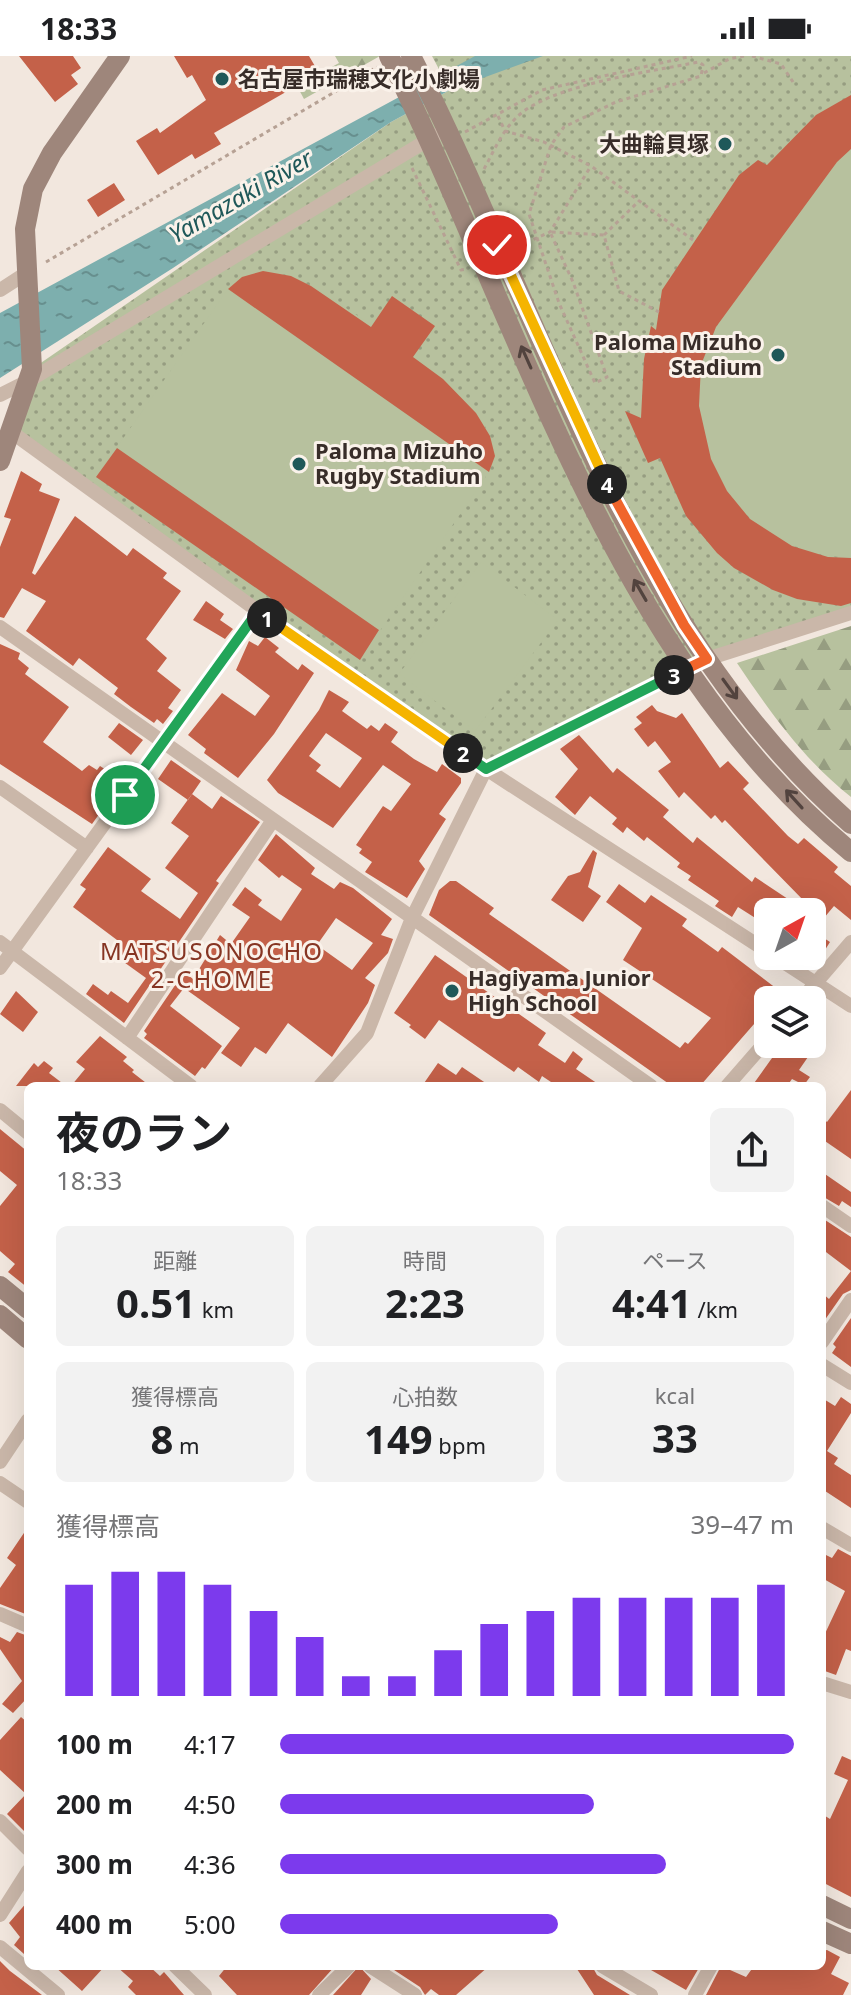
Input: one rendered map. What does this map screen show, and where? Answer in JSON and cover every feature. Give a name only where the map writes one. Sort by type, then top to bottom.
[{"type":"street","points":[[0,461],[31,374],[25,229],[33,189],[52,153],[120,56]]},
{"type":"street","points":[[400,60],[439,132],[623,517],[707,659],[763,736],[809,787],[851,824]]},
{"type":"street","points":[[0,395],[439,132]]},
{"type":"street","points":[[439,132],[588,499],[687,668],[766,768],[802,808],[851,852]]},
{"type":"street","points":[[0,290],[29,278]]},
{"type":"street","points":[[10,431],[258,611],[486,769],[754,943]]},
{"type":"street","points":[[0,968],[6,947],[87,848],[258,611]]},
{"type":"street","points":[[324,1082],[367,1033],[412,918],[486,769],[707,659],[851,613]]},
{"type":"street","points":[[0,627],[645,1082]]},
{"type":"street","points":[[0,787],[87,848]]},
{"type":"street","points":[[127,1038],[273,820]]},
{"type":"street","points":[[813,986],[851,942]]},
{"type":"street","points":[[6,947],[186,1082]]},
{"type":"street","points":[[796,970],[851,1006]]},
{"type":"street","points":[[730,1082],[754,1055]]},
{"type":"street","points":[[0,1110],[24,1130]]},
{"type":"street","points":[[826,1209],[851,1226]]},
{"type":"street","points":[[0,1286],[24,1306]]},
{"type":"street","points":[[826,1336],[851,1300]]},
{"type":"street","points":[[0,1315],[24,1336]]},
{"type":"street","points":[[826,1367],[851,1383]]},
{"type":"street","points":[[0,1462],[24,1426]]},
{"type":"street","points":[[0,1483],[24,1499]]},
{"type":"street","points":[[826,1530],[851,1545]]},
{"type":"street","points":[[0,1614],[24,1624]]},
{"type":"street","points":[[826,1688],[851,1692]]},
{"type":"street","points":[[0,1821],[24,1845]]},
{"type":"street","points":[[0,1915],[24,1877]]},
{"type":"street","points":[[826,1907],[851,1919]]},
{"type":"street","points":[[826,1933],[851,1944]]},
{"type":"street","points":[[0,1947],[24,1967]]},
{"type":"street","points":[[28,1970],[58,1995]]},
{"type":"street","points":[[179,1970],[205,1995]]},
{"type":"street","points":[[319,1995],[345,1970]]},
{"type":"street","points":[[376,1970],[415,1995]]},
{"type":"street","points":[[609,1970],[651,1995]]},
{"type":"street","points":[[695,1995],[709,1970]]},
{"type":"path","points":[[439,132],[498,116],[542,90],[692,56]]},
{"type":"path","points":[[550,232],[573,282],[607,377],[595,383],[559,303],[529,214],[551,145],[564,127],[616,102],[704,73],[729,59],[744,56]]},
{"type":"path","points":[[752,56],[781,64],[793,82]]},
{"type":"path","points":[[29,278],[400,60]]},
{"type":"path","points":[[484,169],[505,131],[519,114],[542,100],[592,85],[699,62],[703,65],[704,73]]},
{"type":"path","points":[[498,116],[505,131],[551,145],[591,166],[693,240]]},
{"type":"path","points":[[405,154],[461,270],[479,264]]},
{"type":"path","points":[[550,232],[591,166]]},
{"type":"path","points":[[507,252],[550,232],[604,235],[640,200]]},
{"type":"path","points":[[604,235],[619,291],[659,312]]},
{"type":"green space","points":[[335,56],[380,56],[304,99],[297,86],[339,63]]},
{"type":"green space","points":[[432,56],[851,56],[851,613],[707,659],[486,769],[10,431],[32,369],[391,122],[450,90]]},
{"type":"green space","name":"Paloma Mizuho Stadium","points":[[851,149],[851,558],[800,548],[769,533],[743,511],[714,468],[703,433],[698,397],[702,363],[725,313],[781,233],[837,162]]},
{"type":"green space","name":"Paloma Mizuho Rugby Stadium","points":[[263,271],[291,276],[311,286],[419,360],[471,408],[488,432],[495,454],[489,472],[360,660],[96,477],[228,289],[242,277]]},
{"type":"green space","points":[[481,562],[558,620],[475,731],[399,674]]},
{"type":"green space","points":[[851,626],[851,797],[803,751],[737,663]]},
{"type":"water","name":"Yamazaki River","points":[[475,56],[543,56],[450,90],[391,122],[173,268],[0,378],[0,313]]},
{"type":"building","points":[[19,56],[73,56],[81,68],[71,75],[78,84],[55,102]]},
{"type":"building","points":[[174,56],[309,56],[319,73],[214,133],[221,144],[195,159],[192,154],[158,175],[136,141],[157,128],[160,133],[206,100],[192,75],[187,78]]},
{"type":"building","points":[[851,95],[851,149],[837,162],[716,327],[701,365],[699,406],[711,459],[727,491],[750,519],[792,546],[828,557],[851,558],[851,603],[841,606],[797,599],[773,590],[734,568],[717,553],[686,516],[660,458],[648,463],[625,411],[641,418],[644,359],[651,326],[656,330],[662,290],[739,175],[758,160],[767,165],[816,115]]},
{"type":"building","points":[[114,183],[125,200],[98,217],[87,200]]},
{"type":"building","points":[[263,271],[291,276],[311,286],[371,327],[392,296],[435,326],[413,357],[443,379],[476,413],[490,436],[495,456],[489,472],[228,289],[242,277]]},
{"type":"building","points":[[117,448],[379,630],[360,660],[96,477]]},
{"type":"building","points":[[21,471],[42,484],[39,491],[60,499],[32,573],[35,575],[75,516],[127,556],[133,548],[167,573],[163,578],[181,591],[146,639],[167,658],[157,671],[181,690],[168,708],[173,711],[163,724],[157,719],[154,723],[114,694],[118,688],[79,658],[73,666],[26,631],[46,601],[22,588],[4,618],[0,617],[0,547],[11,519],[4,517]]},
{"type":"building","points":[[206,601],[224,614],[220,620],[233,629],[225,639],[193,620]]},
{"type":"building","points":[[265,637],[279,648],[275,652],[298,670],[302,664],[314,673],[274,734],[238,778],[204,753],[206,749],[188,735],[222,693],[255,716],[270,696],[236,670],[249,641],[258,646]]},
{"type":"building","points":[[0,644],[20,653],[18,659],[29,668],[25,674],[69,707],[43,742],[82,771],[89,765],[97,770],[100,766],[123,781],[92,824],[0,764]]},
{"type":"building","points":[[329,690],[349,702],[342,711],[367,729],[371,725],[379,731],[385,723],[398,732],[391,742],[414,759],[437,772],[442,764],[461,778],[461,783],[439,814],[446,819],[419,861],[425,869],[407,898],[365,872],[372,862],[359,853],[362,849],[356,845],[383,806],[391,811],[411,784],[383,765],[333,828],[278,793],[267,780],[319,710]],"holes":[[[326,733],[362,758],[340,788],[316,771],[321,765],[309,756]]]},
{"type":"building","points":[[652,705],[657,711],[676,718],[682,713],[720,768],[728,761],[749,783],[743,789],[788,836],[798,844],[804,838],[838,867],[834,872],[851,886],[851,920],[834,906],[826,916],[826,898],[801,898],[725,820],[722,823],[715,815],[711,819],[684,792],[679,798],[658,771],[671,762],[655,741],[648,747],[634,729],[642,723],[636,717]]},
{"type":"building","points":[[119,723],[143,740],[131,755],[108,737]]},
{"type":"building","points":[[579,735],[613,773],[617,768],[669,810],[663,817],[693,843],[697,837],[752,882],[755,877],[786,898],[754,898],[754,917],[738,907],[732,917],[715,906],[719,901],[688,880],[691,876],[677,867],[680,863],[647,837],[644,841],[627,827],[623,833],[612,824],[617,818],[590,796],[575,815],[555,797],[578,769],[560,749]]},
{"type":"building","points":[[171,760],[201,781],[188,800],[158,779]]},
{"type":"building","points":[[192,794],[212,809],[221,796],[260,822],[216,881],[219,883],[124,1023],[86,994],[93,984],[108,995],[111,991],[128,1003],[146,978],[121,960],[124,956],[112,947],[117,940],[73,907],[86,889],[80,885],[108,847],[151,879],[141,891],[180,919],[198,893],[165,868],[189,836],[171,823]]},
{"type":"building","points":[[276,834],[315,868],[311,874],[334,889],[340,882],[353,888],[392,919],[381,935],[393,939],[388,953],[365,978],[375,985],[368,1003],[332,1057],[288,1023],[266,1054],[255,1047],[241,1067],[221,1053],[240,1028],[184,988],[170,1006],[222,1046],[205,1069],[202,1067],[195,1076],[144,1038],[147,1034],[144,1031],[184,972],[193,979],[220,935],[231,944],[250,917],[232,905],[245,887],[262,900],[258,905],[281,921],[302,889],[282,875],[279,878],[258,860]],"holes":[[[336,918],[373,943],[352,970],[317,945]]]},
{"type":"building","points":[[593,850],[597,853],[588,887],[601,896],[583,922],[551,900],[568,876],[580,872]]},
{"type":"building","points":[[450,881],[456,881],[494,908],[489,914],[680,1048],[685,1042],[688,1044],[711,1018],[623,960],[642,928],[606,902],[619,884],[645,903],[651,895],[687,919],[682,926],[718,952],[722,947],[773,986],[754,986],[754,1024],[703,1082],[666,1082],[429,915],[439,890]]},
{"type":"building","points":[[435,955],[546,1033],[538,1045],[565,1063],[573,1051],[583,1059],[576,1069],[595,1082],[551,1082],[542,1076],[539,1082],[518,1067],[514,1072],[439,1020],[425,1039],[394,1013]]},
{"type":"building","points":[[16,991],[38,1012],[23,1032],[0,1014]]},
{"type":"building","points":[[100,1036],[127,1057],[123,1061],[145,1082],[74,1082],[85,1069],[76,1062]]},
{"type":"building","points":[[772,1058],[807,1058],[799,1070],[810,1077],[806,1082],[792,1079],[790,1082],[755,1082]]},
{"type":"building","points":[[44,1061],[53,1068],[49,1073],[61,1082],[24,1082],[24,1086],[16,1086],[34,1063],[38,1067]]},
{"type":"building","points":[[438,1063],[456,1075],[462,1067],[484,1082],[425,1082]]},
{"type":"building","points":[[851,1090],[851,1159],[826,1142],[827,1122]]},
{"type":"building","points":[[0,1129],[24,1149],[24,1285],[8,1272],[15,1264],[0,1251],[0,1206],[17,1185],[0,1171]]},
{"type":"building","points":[[826,1175],[851,1192],[851,1207],[842,1201],[839,1206],[826,1198]]},
{"type":"building","points":[[826,1221],[851,1237],[851,1271],[826,1252]]},
{"type":"building","points":[[851,1271],[851,1290],[843,1294],[826,1318],[826,1296],[829,1299]]},
{"type":"building","points":[[851,1318],[851,1367],[832,1353],[836,1347],[833,1344]]},
{"type":"building","points":[[841,1397],[851,1404],[851,1413],[827,1451],[838,1458],[834,1464],[851,1475],[851,1508],[826,1492],[826,1400],[835,1406]]},
{"type":"building","points":[[24,1533],[24,1613],[0,1604],[0,1588],[16,1565],[7,1558]]},
{"type":"building","points":[[838,1549],[851,1556],[851,1651],[846,1649],[836,1675],[826,1671],[826,1631],[845,1591],[826,1580],[826,1555],[832,1558]]},
{"type":"building","points":[[17,1632],[24,1635],[24,1701],[13,1713],[2,1704],[22,1681],[0,1649],[0,1637],[10,1642]]},
{"type":"building","points":[[21,1717],[24,1720],[24,1792],[0,1770],[0,1740]]},
{"type":"building","points":[[842,1756],[851,1760],[851,1897],[826,1884],[826,1816],[830,1819],[848,1780],[834,1774]]},
{"type":"building","points":[[24,1796],[24,1831],[7,1814]]},
{"type":"building","points":[[24,1906],[24,1954],[14,1945],[20,1937],[9,1923]]},
{"type":"building","points":[[826,1950],[840,1957],[831,1974],[849,1983],[843,1995],[706,1995],[719,1970],[730,1970],[746,1977],[751,1970],[826,1970]]},
{"type":"building","points":[[0,1961],[10,1971],[42,1995],[0,1995]]},
{"type":"building","points":[[58,1970],[101,1970],[82,1991]]},
{"type":"building","points":[[121,1970],[153,1970],[160,1976],[164,1972],[184,1995],[136,1995],[128,1987],[133,1981]]},
{"type":"building","points":[[224,1970],[331,1970],[309,1995],[237,1995],[219,1976]]},
{"type":"building","points":[[355,1970],[363,1970],[371,1979],[361,1995],[333,1995]]},
{"type":"building","points":[[394,1970],[484,1970],[456,1995],[439,1995],[431,1989],[425,1995],[420,1987]]},
{"type":"building","points":[[578,1970],[594,1970],[597,1975],[630,1995],[594,1995]]},
{"type":"building","points":[[651,1970],[698,1970],[686,1990]]},
{"type":"place","name":"名古屋市瑞穂文化小劇場","points":[[222,79]]},
{"type":"place","name":"大曲輪貝塚","points":[[725,144]]},
{"type":"place","name":"Paloma Mizuho Stadium","points":[[778,355]]},
{"type":"place","name":"Paloma Mizuho Rugby Stadium","points":[[299,464]]},
{"type":"place","name":"Hagiyama Junior High School","points":[[452,991]]},
{"type":"district","name":"MATSUSONOCHO 2-CHOME","points":[[212,966]]},
{"type":"route","points":[[125,795],[258,611],[486,769],[707,659],[684,625],[623,517],[497,245]]}]
